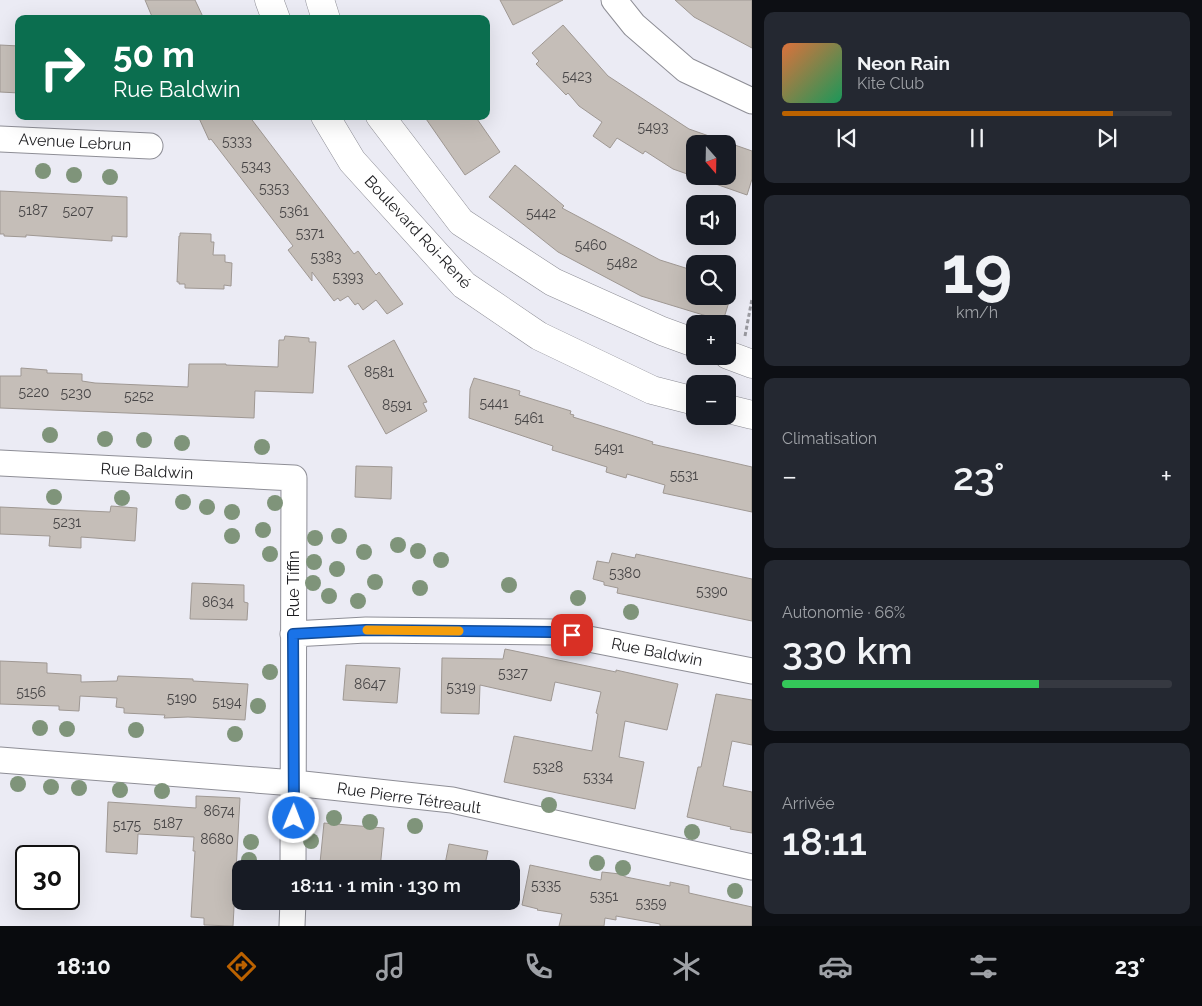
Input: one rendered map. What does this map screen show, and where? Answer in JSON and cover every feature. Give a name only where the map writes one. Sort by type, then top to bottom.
[{"type":"street","points":[[269,0],[275,15]]},
{"type":"street","points":[[320,0],[325,15]]},
{"type":"street","points":[[614,0],[634,24],[686,70],[752,101]]},
{"type":"street","name":"Boulevard Roi-René","points":[[327,120],[352,161],[464,285],[539,336],[652,390],[686,398]]},
{"type":"street","points":[[383,120],[461,222],[553,282],[662,331],[686,340]]},
{"type":"street","name":"Avenue Lebrun","points":[[0,139],[150,146]]},
{"type":"street","points":[[736,411],[752,415]]},
{"type":"street","name":"Rue Baldwin","points":[[0,463],[294,478]]},
{"type":"street","name":"Rue Tiffin","points":[[293,860],[294,478]]},
{"type":"street","name":"Rue Baldwin","points":[[293,634],[366,630],[553,632],[752,671]]},
{"type":"street","name":"Rue Pierre Tétreault","points":[[0,760],[294,783],[452,800],[752,868]]},
{"type":"street","points":[[292,926],[293,910]]},
{"type":"path","points":[[740,359],[752,300]]},
{"type":"building","points":[[145,0],[195,0],[202,15],[151,15]]},
{"type":"building","points":[[500,0],[563,0],[513,25]]},
{"type":"building","points":[[675,0],[752,0],[752,48],[694,17]]},
{"type":"building","points":[[563,25],[608,76],[689,129],[706,135],[686,135],[686,174],[673,169],[645,151],[643,154],[617,138],[610,148],[593,136],[602,122],[579,106],[568,93],[566,95],[536,64],[539,61],[532,53]]},
{"type":"building","points":[[0,45],[15,46],[15,93],[0,92]]},
{"type":"building","points":[[200,120],[252,120],[354,254],[358,251],[376,275],[379,272],[403,304],[387,314],[376,300],[363,310],[358,303],[355,305],[348,296],[340,301],[338,298],[334,301],[312,272],[312,281],[288,250],[293,246],[211,139],[209,140]]},
{"type":"building","points":[[427,120],[478,120],[500,152],[465,175]]},
{"type":"building","points":[[736,145],[752,151],[752,179],[747,195],[719,185],[736,185]]},
{"type":"building","points":[[515,165],[564,206],[562,208],[660,260],[686,268],[686,305],[728,305],[725,315],[703,315],[641,296],[558,252],[489,197]]},
{"type":"building","points":[[0,191],[127,197],[127,237],[112,236],[112,241],[26,235],[26,237],[4,236],[4,234],[0,234]]},
{"type":"building","points":[[180,233],[211,234],[211,242],[214,242],[213,255],[225,255],[225,262],[232,263],[231,286],[224,285],[224,289],[185,288],[185,284],[177,282]]},
{"type":"building","points":[[285,336],[309,338],[309,342],[316,342],[313,393],[255,391],[254,418],[0,408],[0,376],[21,376],[21,368],[47,370],[47,373],[82,374],[82,381],[95,383],[188,387],[189,364],[278,367],[279,340],[284,340]]},
{"type":"building","points":[[394,340],[427,402],[423,403],[427,411],[386,434],[348,366]]},
{"type":"building","points":[[474,378],[520,391],[519,395],[571,411],[570,414],[574,415],[573,417],[653,442],[652,444],[752,467],[752,512],[663,493],[665,485],[627,474],[626,478],[606,472],[607,467],[552,450],[553,446],[469,418],[470,389]]},
{"type":"building","points":[[356,466],[392,467],[391,499],[355,497]]},
{"type":"building","points":[[111,506],[137,508],[135,541],[81,537],[81,548],[49,546],[50,536],[0,534],[0,507],[110,512]]},
{"type":"building","points":[[612,553],[635,558],[636,554],[752,579],[752,621],[617,593],[618,588],[604,585],[604,582],[593,579],[597,561],[609,563]]},
{"type":"building","points":[[192,583],[244,585],[244,602],[248,603],[247,620],[190,619]]},
{"type":"building","points":[[505,649],[678,684],[667,730],[625,721],[619,757],[644,762],[635,809],[504,782],[514,736],[592,751],[598,714],[596,713],[601,692],[555,682],[551,701],[480,685],[479,714],[441,713],[442,658],[503,659]]},
{"type":"building","points":[[0,661],[47,663],[47,673],[81,675],[81,682],[117,681],[118,676],[193,679],[193,681],[248,684],[245,720],[188,717],[164,718],[165,715],[124,713],[124,708],[116,707],[117,698],[80,696],[79,711],[59,710],[59,706],[0,704]]},
{"type":"building","points":[[346,665],[400,668],[397,703],[343,700]]},
{"type":"building","points":[[716,694],[752,700],[752,745],[732,741],[723,786],[752,792],[752,833],[687,817],[698,767],[701,767]]},
{"type":"building","points":[[196,796],[240,798],[237,860],[232,860],[233,926],[204,925],[204,918],[191,917],[195,851],[193,851],[194,837],[138,834],[137,854],[106,852],[108,802],[196,808]]},
{"type":"building","points":[[324,823],[384,828],[381,860],[320,860]]},
{"type":"building","points":[[449,844],[488,851],[486,860],[446,860]]},
{"type":"building","points":[[530,865],[601,880],[602,872],[620,874],[626,877],[670,886],[670,882],[689,886],[689,893],[752,907],[752,926],[660,926],[660,924],[616,916],[616,920],[605,918],[604,926],[559,926],[562,914],[537,910],[522,905]]},
{"type":"slow traffic","points":[[367,630],[459,631]]},
{"type":"route","points":[[294,818],[293,634],[366,630],[553,632],[572,635]]}]
